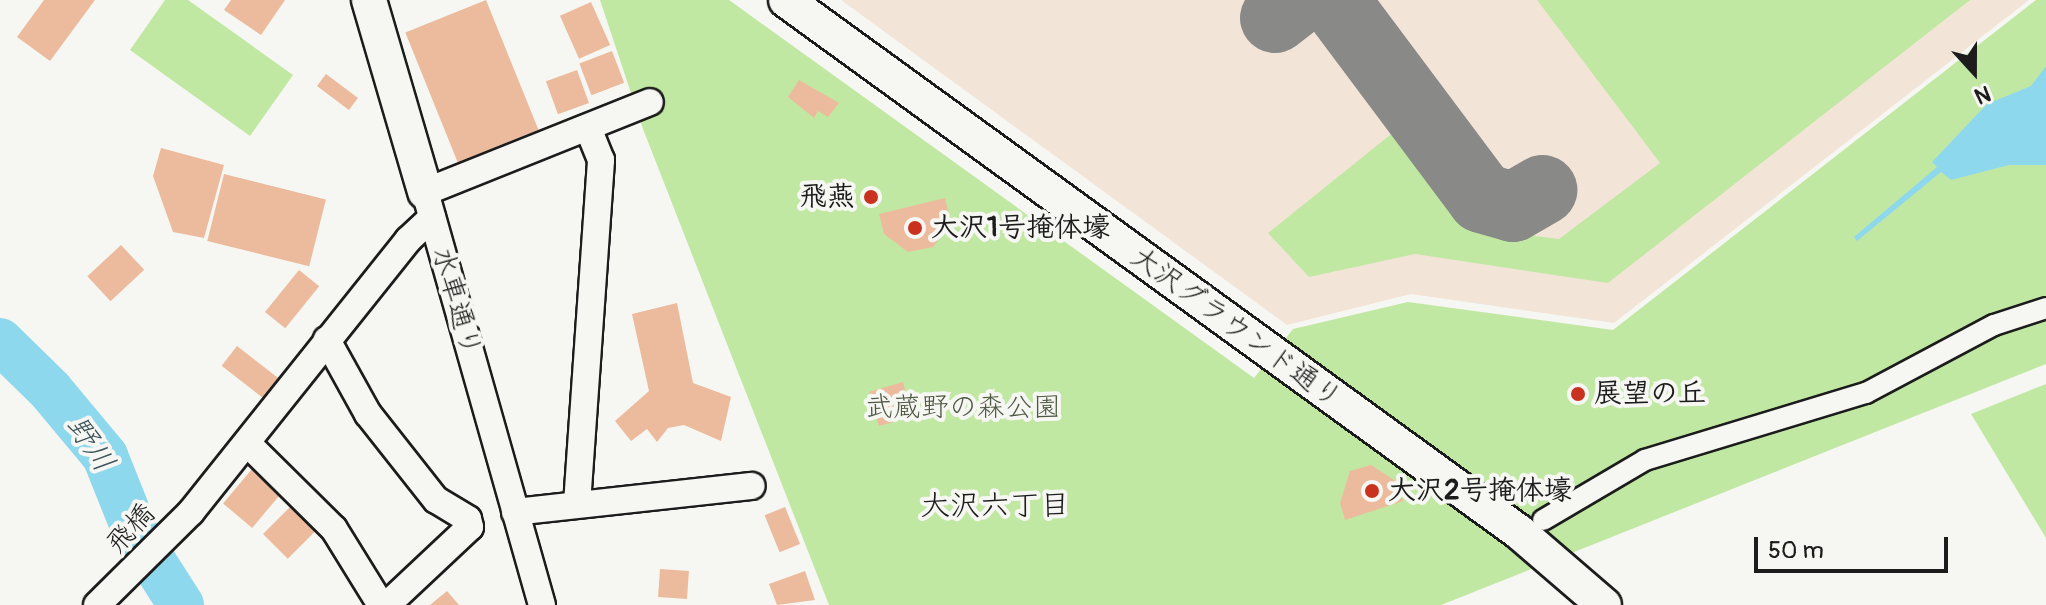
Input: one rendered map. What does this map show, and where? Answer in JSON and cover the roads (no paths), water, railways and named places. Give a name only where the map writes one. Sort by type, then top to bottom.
[{"type":"street","name":"水車通り","points":[[369,0],[542,605]]},
{"type":"street","name":"大沢グラウンド通り","points":[[786,0],[1519,532],[1604,605]]},
{"type":"street","points":[[429,205],[588,127],[650,102]]},
{"type":"street","points":[[577,504],[601,160],[588,127]]},
{"type":"street","name":"飛橋","points":[[97,605],[125,582],[247,443],[408,240],[429,205]]},
{"type":"street","points":[[1543,520],[1645,460],[1866,393],[1994,325],[2046,308]]},
{"type":"street","points":[[247,443],[334,529],[379,602],[389,603],[470,527],[468,519],[436,500],[368,414],[327,340]]},
{"type":"street","points":[[515,512],[752,486]]},
{"type":"water","points":[[2046,66],[2046,165],[2009,165],[1951,180],[1941,172],[1857,241],[1854,237],[1937,167],[1932,162],[1987,104],[2031,86]]},
{"type":"waterway","name":"野川","points":[[0,341],[50,390],[105,456],[137,536],[181,605]]},
{"type":"place","name":"飛燕","points":[[871,197]]},
{"type":"place","name":"大沢1号掩体壕","points":[[915,228]]},
{"type":"place","name":"展望の丘","points":[[1578,394]]},
{"type":"place","name":"大沢2号掩体壕","points":[[1372,491]]},
{"type":"district","name":"大沢六丁目","points":[[995,506]]},
{"type":"park label","name":"武蔵野の森公園","points":[[963,408]]}]
